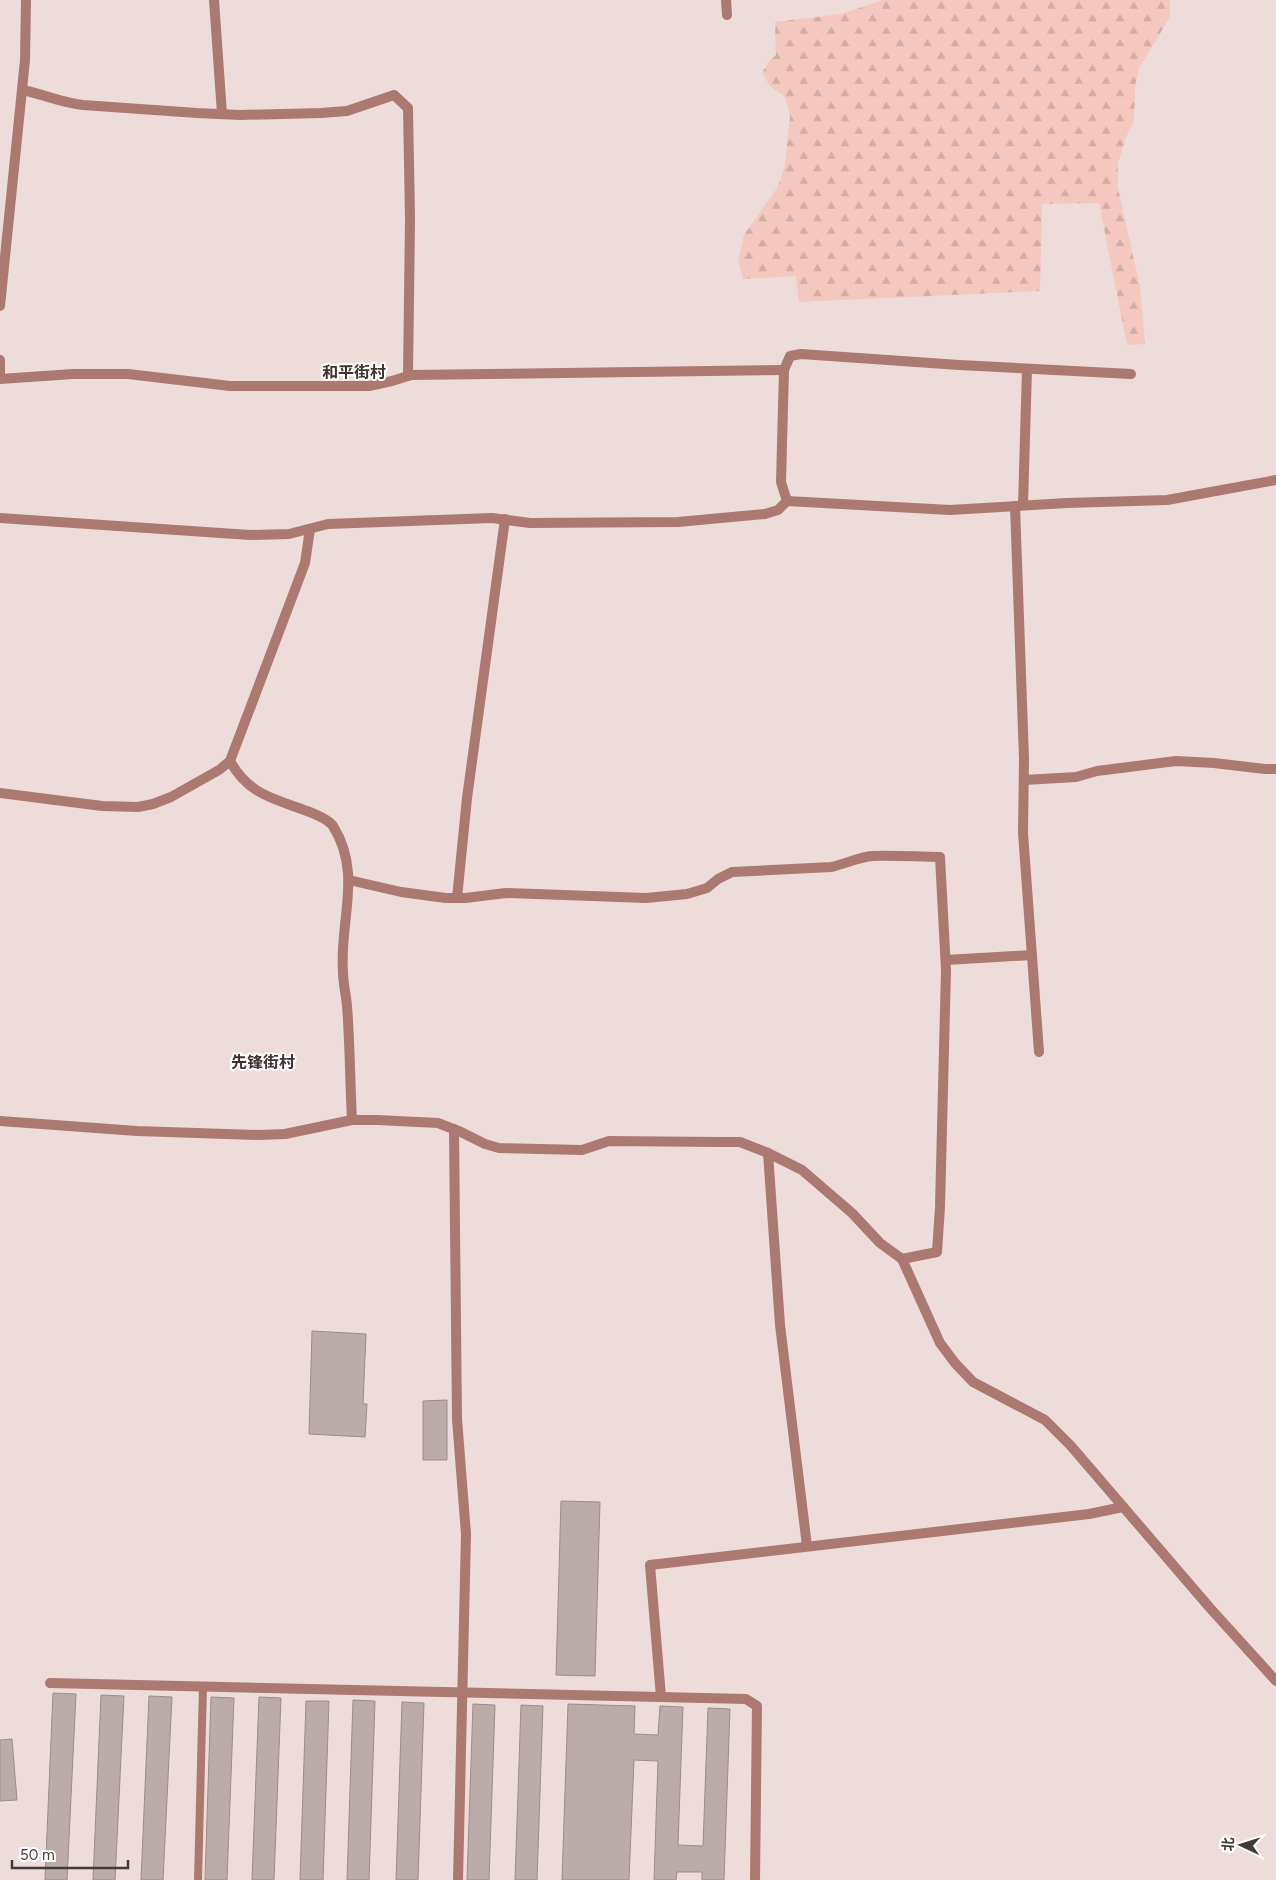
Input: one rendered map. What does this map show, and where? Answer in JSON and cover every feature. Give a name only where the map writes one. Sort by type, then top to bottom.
[{"type":"street","points":[[0,306],[4,224],[22,90],[26,0]]},
{"type":"street","points":[[214,0],[222,114]]},
{"type":"street","points":[[726,0],[727,15]]},
{"type":"street","points":[[22,90],[43,94],[66,103],[82,105],[222,114],[312,114],[347,111],[394,95],[408,108],[410,219],[408,376]]},
{"type":"street","points":[[787,501],[781,482],[784,370],[790,356],[801,354],[1132,374]]},
{"type":"street","points":[[0,360],[0,379],[73,374],[128,374],[230,386],[369,386],[408,376],[784,370]]},
{"type":"street","points":[[1027,369],[1019,506],[1024,780],[1023,832],[1039,1052]]},
{"type":"street","points":[[0,518],[250,535],[289,534],[328,524],[492,518],[530,523],[678,522],[765,514],[778,510],[787,501],[950,510],[1166,500],[1276,480]]},
{"type":"street","points":[[457,898],[467,798],[505,519]]},
{"type":"street","points":[[0,792],[102,806],[138,808],[171,797],[219,770],[230,761],[305,562],[310,529]]},
{"type":"street","points":[[230,761],[237,774],[259,792],[317,814],[332,824],[346,856],[350,880],[342,970],[347,1006],[352,1120]]},
{"type":"street","points":[[1024,780],[1076,777],[1097,771],[1176,761],[1276,769]]},
{"type":"street","points":[[350,880],[401,892],[446,898],[506,893],[646,898],[687,894],[707,888],[718,879],[732,872],[831,867],[842,865],[851,860],[872,856],[940,857],[946,960],[937,1252],[902,1260]]},
{"type":"street","points":[[946,960],[1032,956]]},
{"type":"street","points":[[0,1121],[137,1131],[259,1135],[284,1134],[352,1120],[438,1123],[485,1144],[499,1148],[582,1150],[609,1142],[740,1142],[768,1153],[802,1170],[852,1213],[880,1243],[902,1260],[940,1343],[955,1363],[973,1382],[1045,1420],[1071,1446],[1210,1608],[1276,1681]]},
{"type":"street","points":[[454,1129],[457,1419],[466,1534],[458,1880]]},
{"type":"street","points":[[768,1153],[780,1324],[807,1546]]},
{"type":"street","points":[[661,1697],[650,1565],[1089,1514],[1123,1506]]},
{"type":"street","points":[[50,1683],[746,1699],[757,1706],[755,1880]]},
{"type":"lane","points":[[198,1880],[203,1686]]},
{"type":"green space","points":[[883,0],[1170,0],[1170,17],[1139,68],[1135,86],[1134,121],[1126,137],[1118,163],[1118,188],[1140,287],[1145,344],[1127,345],[1099,203],[1042,204],[1040,291],[799,302],[796,276],[743,279],[738,261],[744,235],[777,188],[785,166],[790,116],[785,97],[770,86],[762,73],[769,61],[776,55],[775,22],[841,14]]},
{"type":"building","points":[[312,1331],[366,1334],[363,1404],[367,1404],[365,1437],[309,1434]]},
{"type":"building","points":[[447,1400],[447,1460],[423,1460],[423,1401]]},
{"type":"building","points":[[561,1501],[600,1502],[595,1676],[556,1675]]},
{"type":"building","points":[[53,1693],[76,1694],[67,1880],[45,1880]]},
{"type":"building","points":[[101,1695],[124,1696],[115,1880],[93,1880]]},
{"type":"building","points":[[149,1696],[172,1697],[163,1880],[141,1880]]},
{"type":"building","points":[[211,1697],[234,1698],[227,1880],[205,1880]]},
{"type":"building","points":[[259,1697],[281,1698],[274,1880],[252,1880]]},
{"type":"building","points":[[353,1700],[375,1701],[369,1880],[347,1880]]},
{"type":"building","points":[[306,1701],[329,1701],[323,1880],[300,1880]]},
{"type":"building","points":[[402,1702],[424,1703],[418,1880],[396,1880]]},
{"type":"building","points":[[473,1704],[495,1705],[489,1880],[467,1880]]},
{"type":"building","points":[[568,1704],[635,1706],[634,1734],[658,1735],[660,1706],[683,1707],[678,1845],[703,1846],[708,1708],[730,1709],[724,1880],[702,1880],[702,1872],[677,1872],[676,1880],[654,1880],[658,1761],[634,1760],[629,1880],[562,1880]]},
{"type":"building","points":[[521,1705],[543,1706],[537,1880],[515,1880]]},
{"type":"building","points":[[12,1739],[17,1800],[0,1801],[0,1740]]},
{"type":"district","name":"和平街村","points":[[354,372]]},
{"type":"district","name":"先锋街村","points":[[263,1062]]}]
